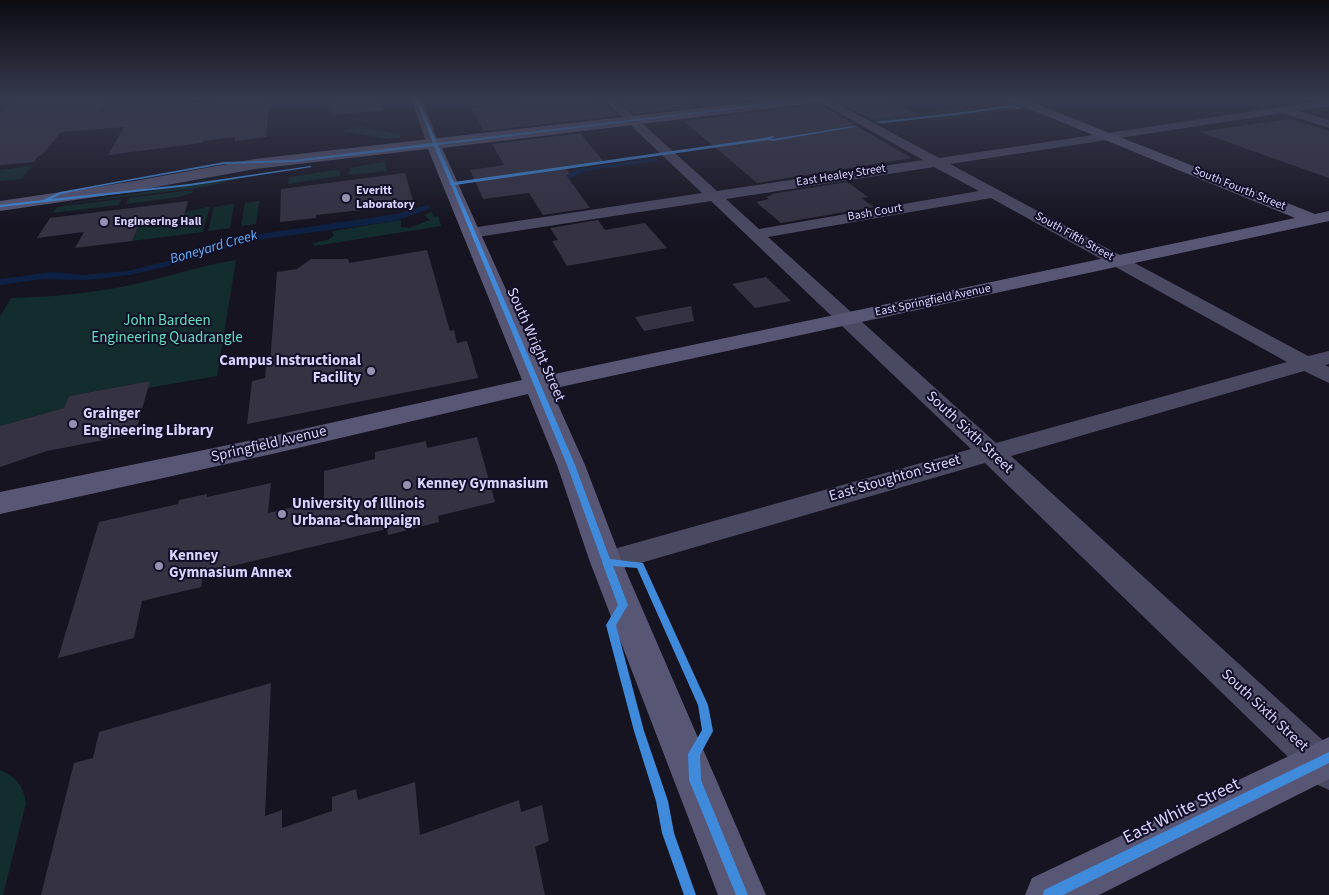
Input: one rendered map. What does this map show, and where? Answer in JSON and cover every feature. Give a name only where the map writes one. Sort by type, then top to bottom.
[{"type":"street","name":"South Wright Street","points":[[431,140],[571,465],[606,562],[742,895]]},
{"type":"street","points":[[0,206],[203,183],[294,161],[468,140]]},
{"type":"street","name":"South Sixth Street","points":[[653,140],[1326,763]]},
{"type":"street","name":"South Fifth Street","points":[[895,140],[1119,261],[1317,360],[1329,376]]},
{"type":"street","name":"East Healey Street","points":[[471,232],[1082,140]]},
{"type":"street","name":"South Fourth Street","points":[[1116,140],[1324,220]]},
{"type":"street","name":"Bash Court","points":[[756,234],[995,194]]},
{"type":"street","name":"East Springfield Avenue","points":[[537,384],[1119,261],[1324,220]]},
{"type":"street","name":"East Stoughton Street","points":[[606,562],[1317,360]]},
{"type":"street","name":"Springfield Avenue","points":[[0,503],[537,384]]},
{"type":"street","name":"East White Street","points":[[1049,895],[1326,763]]},
{"type":"green space","points":[[385,162],[387,171],[349,175],[350,168]]},
{"type":"green space","points":[[32,166],[21,179],[0,181],[0,170]]},
{"type":"green space","points":[[335,170],[340,171],[340,176],[288,184],[289,177]]},
{"type":"green space","points":[[246,177],[205,187],[59,205]]},
{"type":"green space","points":[[193,190],[192,193],[179,197],[126,204],[129,198]]},
{"type":"green space","points":[[122,199],[118,205],[53,213],[57,207]]},
{"type":"green space","points":[[259,201],[256,224],[241,226],[245,203]]},
{"type":"green space","points":[[234,204],[230,228],[208,231],[214,207]]},
{"type":"green space","points":[[210,206],[203,232],[132,241],[139,225]]},
{"type":"green space","points":[[432,212],[434,217],[438,216],[441,226],[315,246],[313,243],[327,240],[334,236],[332,231],[401,220],[401,227],[409,228],[430,220],[424,215]]},
{"type":"green space","name":"John Bardeen Engineering Quadrangle","points":[[236,260],[217,376],[148,388],[149,381],[69,396],[64,408],[0,426],[0,317],[11,298],[66,295],[107,289]]},
{"type":"green space","points":[[0,770],[18,782],[26,803],[3,895],[0,895]]},
{"type":"water","points":[[656,158],[659,161],[586,171],[559,183],[551,182],[578,169]]},
{"type":"water","name":"Boneyard Creek","points":[[427,205],[431,208],[395,221],[249,241],[181,263],[130,275],[87,280],[43,279],[0,285],[0,279],[52,272],[82,275],[128,271],[176,259],[247,236],[397,214]]},
{"type":"building","points":[[0,140],[55,140],[34,162],[0,165]]},
{"type":"building","points":[[117,140],[213,140],[203,141],[202,143],[108,155]]},
{"type":"building","points":[[526,140],[586,140],[603,161],[564,166],[570,174],[566,175],[590,208],[543,215],[529,193],[483,199],[470,170],[504,165],[492,144]]},
{"type":"building","points":[[706,140],[880,140],[911,158],[757,183]]},
{"type":"building","points":[[1221,140],[1329,140],[1329,178]]},
{"type":"building","name":"Everitt Laboratory","points":[[405,173],[414,204],[316,215],[316,218],[280,222],[281,189]]},
{"type":"building","points":[[847,182],[868,197],[861,198],[874,207],[781,223],[756,202],[769,199],[766,197],[773,195],[771,194]]},
{"type":"building","name":"Engineering Hall","points":[[188,201],[183,219],[139,225],[132,241],[75,248],[84,232],[37,238],[50,218]]},
{"type":"building","points":[[598,220],[605,230],[645,223],[667,248],[567,266],[552,241],[558,240],[550,228]]},
{"type":"building","points":[[427,250],[450,331],[454,330],[457,343],[467,341],[478,378],[247,424],[252,381],[265,378],[266,364],[270,364],[277,272],[297,269],[311,259],[348,259],[349,263]]},
{"type":"building","points":[[766,277],[791,301],[755,308],[732,284]]},
{"type":"building","points":[[691,306],[694,321],[644,331],[635,317]]},
{"type":"building","name":"Grainger Engineering Library","points":[[150,381],[135,434],[47,451],[0,467],[0,426],[64,408],[69,396]]},
{"type":"building","points":[[477,437],[495,502],[438,516],[439,522],[388,535],[387,529],[203,573],[201,587],[142,601],[134,638],[58,658],[99,522],[178,504],[179,500],[207,494],[207,497],[271,483],[268,513],[324,500],[324,471],[375,459],[375,452],[426,441],[427,448]]},
{"type":"building","points":[[271,683],[265,816],[282,810],[282,828],[332,811],[332,797],[356,789],[358,800],[415,782],[420,835],[519,800],[521,812],[542,805],[549,841],[535,847],[545,895],[41,895],[74,763],[93,758],[99,732]]},
{"type":"cycle path","points":[[434,140],[571,465],[623,605],[611,625],[639,731],[662,801],[668,833],[690,895]]},
{"type":"cycle path","points":[[45,200],[60,193],[224,163],[294,161],[473,140]]},
{"type":"cycle path","points":[[451,184],[762,140]]},
{"type":"cycle path","points":[[0,206],[189,185],[310,167]]},
{"type":"cycle path","points":[[606,562],[640,565],[703,705],[708,731],[694,754],[695,780],[742,895]]},
{"type":"cycle path","points":[[1049,895],[1329,757]]},
{"type":"place","name":"Everitt Laboratory","points":[[346,198]]},
{"type":"place","name":"Engineering Hall","points":[[104,222]]},
{"type":"place","name":"Campus Instructional Facility","points":[[371,371]]},
{"type":"place","name":"Grainger Engineering Library","points":[[73,424]]},
{"type":"place","name":"Kenney Gymnasium","points":[[407,485]]},
{"type":"place","name":"University of Illinois Urbana-Champaign","points":[[282,514]]},
{"type":"place","name":"Kenney Gymnasium Annex","points":[[159,566]]}]
